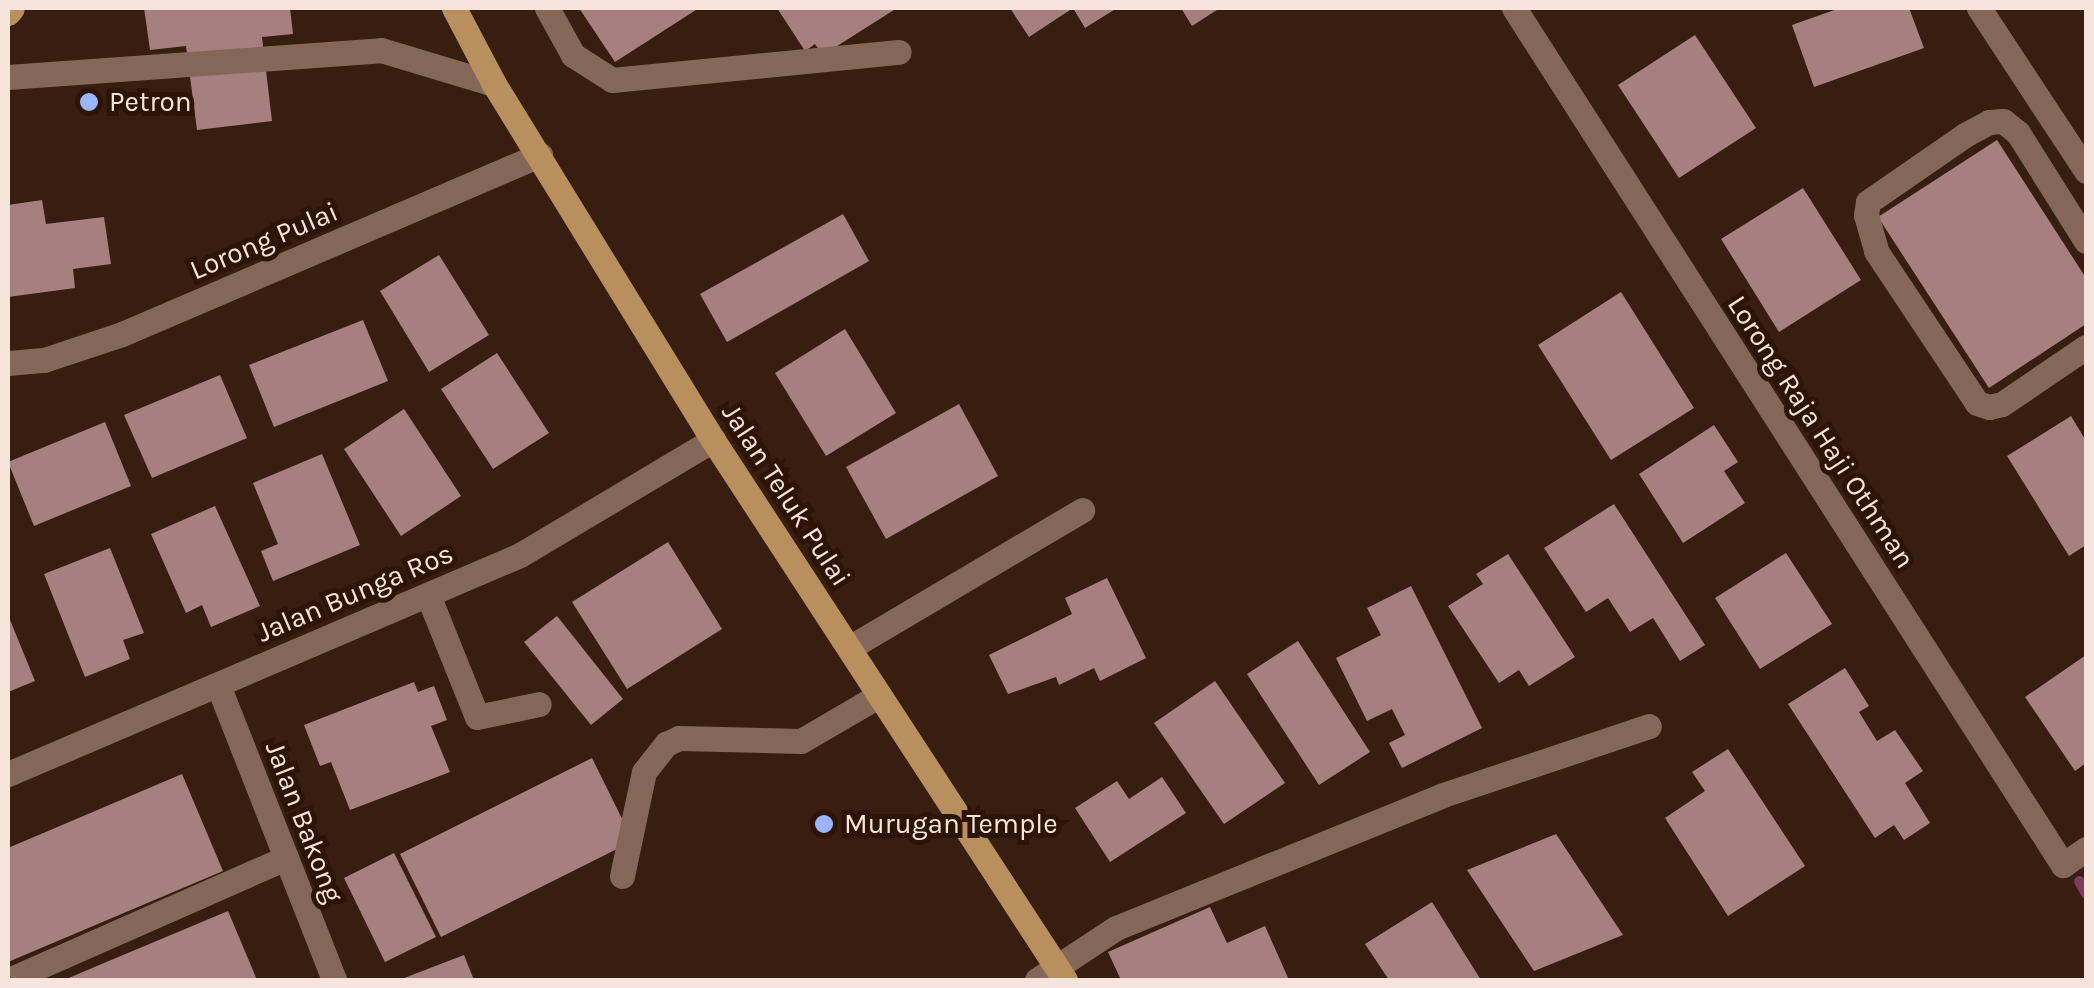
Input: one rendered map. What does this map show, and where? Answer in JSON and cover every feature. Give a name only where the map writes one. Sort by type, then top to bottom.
[{"type":"main road","name":"Jalan Teluk Pulai","points":[[438,8],[466,35]]},
{"type":"main road","name":"Jalan Teluk Pulai","points":[[454,8],[494,84],[713,440],[850,648],[1053,976]]},
{"type":"street","points":[[547,8],[572,55],[612,80],[899,52]]},
{"type":"street","name":"Lorong Raja Haji Othman","points":[[1514,8],[2063,865],[2086,848]]},
{"type":"street","points":[[1980,8],[2086,172]]},
{"type":"street","points":[[8,77],[381,50],[494,84]]},
{"type":"street","points":[[2086,240],[2018,133],[2003,120],[1964,135],[1868,202],[1866,216],[1876,252],[1977,403],[1989,407],[2002,404],[2086,348]]},
{"type":"street","name":"Lorong Pulai","points":[[8,363],[44,360],[122,334],[540,156]]},
{"type":"street","name":"Jalan Bunga Ros","points":[[8,774],[520,555],[713,440]]},
{"type":"street","points":[[850,648],[1082,510]]},
{"type":"street","points":[[428,595],[477,717],[539,704]]},
{"type":"street","name":"Jalan Bakong","points":[[218,685],[334,980]]},
{"type":"street","points":[[622,876],[644,772],[666,744],[679,738],[801,741],[878,696]]},
{"type":"street","points":[[1053,976],[1116,928],[1442,795],[1649,726]]},
{"type":"street","points":[[9,980],[286,858]]},
{"type":"building","points":[[144,8],[290,8],[293,34],[262,37],[272,121],[197,130],[186,46],[150,50]]},
{"type":"building","points":[[579,8],[699,8],[615,62]]},
{"type":"building","points":[[777,8],[897,8],[823,55],[815,44],[805,51]]},
{"type":"building","points":[[1010,8],[1073,8],[1029,37]]},
{"type":"building","points":[[1073,8],[1117,8],[1085,28]]},
{"type":"building","points":[[1181,8],[1220,8],[1192,26]]},
{"type":"building","points":[[1840,8],[1909,8],[1924,48],[1814,87],[1792,25]]},
{"type":"building","points":[[1695,35],[1756,128],[1679,178],[1618,85]]},
{"type":"building","points":[[1997,140],[2086,278],[2086,324],[1989,388],[1878,217]]},
{"type":"building","points":[[1803,188],[1861,280],[1779,332],[1721,239]]},
{"type":"building","points":[[42,200],[46,224],[104,217],[111,264],[73,269],[75,288],[8,297],[8,205]]},
{"type":"building","points":[[843,214],[869,261],[727,342],[700,294]]},
{"type":"building","points":[[439,255],[489,335],[429,372],[380,291]]},
{"type":"building","points":[[1621,292],[1694,408],[1611,460],[1538,345]]},
{"type":"building","points":[[363,320],[388,381],[274,427],[249,365]]},
{"type":"building","points":[[845,329],[896,413],[826,456],[775,373]]},
{"type":"building","points":[[497,353],[549,433],[493,469],[441,389]]},
{"type":"building","points":[[220,375],[247,438],[152,478],[124,415]]},
{"type":"building","points":[[959,404],[998,476],[886,539],[846,467]]},
{"type":"building","points":[[404,409],[461,496],[401,536],[344,449]]},
{"type":"building","points":[[2071,416],[2086,441],[2086,545],[2069,556],[2007,456]]},
{"type":"building","points":[[105,422],[131,486],[34,526],[8,462]]},
{"type":"building","points":[[1714,425],[1738,462],[1724,471],[1745,503],[1683,543],[1639,474]]},
{"type":"building","points":[[322,454],[360,545],[273,581],[261,551],[278,544],[253,483]]},
{"type":"building","points":[[1614,504],[1705,645],[1680,661],[1653,618],[1630,632],[1608,598],[1586,612],[1544,548]]},
{"type":"building","points":[[215,506],[260,606],[211,627],[202,605],[186,613],[151,534]]},
{"type":"building","points":[[668,542],[722,629],[627,689],[572,602]]},
{"type":"building","points":[[110,548],[144,633],[123,640],[130,659],[85,677],[44,574]]},
{"type":"building","points":[[1786,553],[1832,624],[1760,669],[1715,598]]},
{"type":"building","points":[[1508,554],[1575,657],[1529,686],[1519,670],[1499,683],[1448,606],[1483,584],[1476,574]]},
{"type":"building","points":[[1107,578],[1146,658],[1100,681],[1094,668],[1059,685],[1056,677],[1008,694],[989,655],[1072,614],[1065,598]]},
{"type":"building","points":[[1411,586],[1482,728],[1402,768],[1389,743],[1405,735],[1392,709],[1367,721],[1336,658],[1381,635],[1367,608]]},
{"type":"building","points":[[8,615],[35,681],[8,692]]},
{"type":"building","points":[[557,616],[623,699],[591,725],[524,642]]},
{"type":"building","points":[[1298,641],[1370,752],[1319,785],[1247,674]]},
{"type":"building","points":[[2086,655],[2086,763],[2075,771],[2025,697]]},
{"type":"building","points":[[1845,668],[1869,706],[1859,712],[1877,741],[1895,730],[1923,771],[1905,783],[1930,823],[1904,840],[1894,825],[1875,838],[1788,704]]},
{"type":"building","points":[[1215,681],[1285,783],[1224,824],[1154,723]]},
{"type":"building","points":[[414,682],[418,692],[434,686],[447,720],[431,726],[450,772],[350,810],[331,762],[320,766],[304,725]]},
{"type":"building","points":[[1728,749],[1805,866],[1728,916],[1665,818],[1705,791],[1692,772]]},
{"type":"building","points":[[592,758],[633,841],[441,937],[400,854]]},
{"type":"building","points":[[182,774],[223,871],[8,962],[8,848]]},
{"type":"building","points":[[1162,777],[1186,813],[1110,862],[1075,808],[1117,781],[1129,799]]},
{"type":"building","points":[[1556,834],[1623,935],[1534,971],[1467,870]]},
{"type":"building","points":[[394,853],[436,937],[385,962],[344,878]]},
{"type":"building","points":[[1432,902],[1481,980],[1389,980],[1365,944]]},
{"type":"building","points":[[1210,907],[1227,943],[1265,926],[1289,980],[1121,980],[1108,952]]},
{"type":"building","points":[[228,911],[257,980],[64,980],[104,963]]},
{"type":"building","points":[[464,955],[474,980],[399,980]]},
{"type":"waterway","points":[[2079,881],[2086,893]]},
{"type":"place","name":"Petron","points":[[89,102]]},
{"type":"place","name":"Murugan Temple","points":[[824,824]]}]
